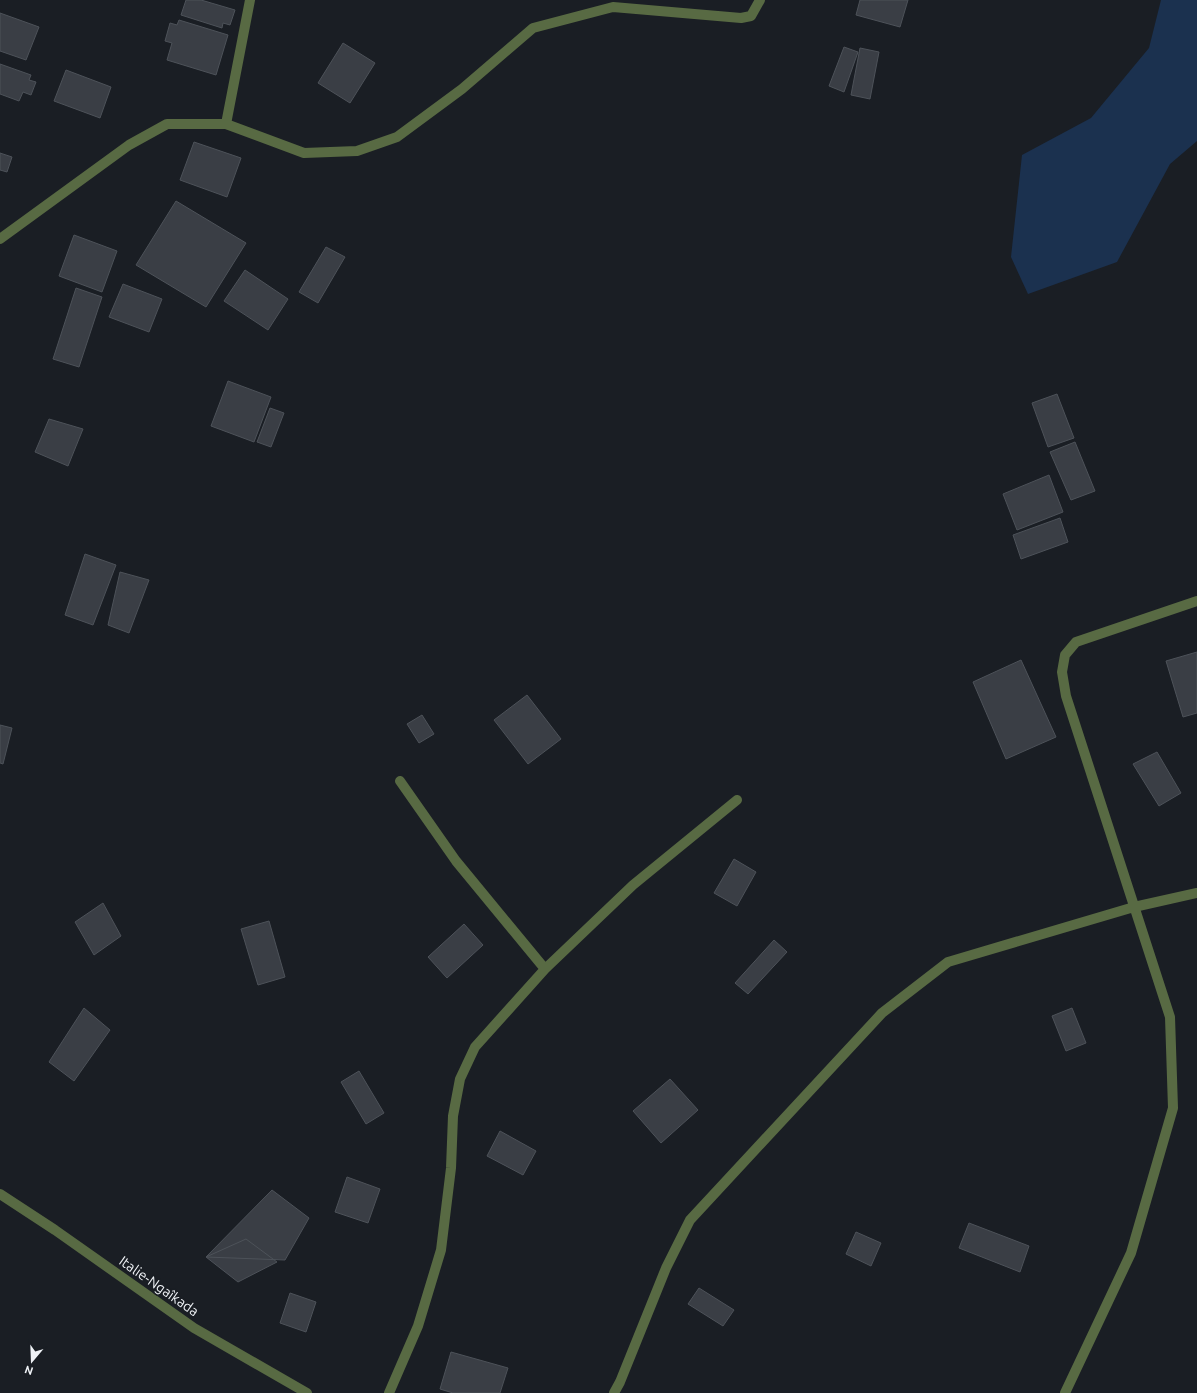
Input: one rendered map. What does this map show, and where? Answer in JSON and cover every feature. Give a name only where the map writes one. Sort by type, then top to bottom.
[{"type":"street","points":[[226,124],[250,0]]},
{"type":"street","points":[[0,239],[129,145],[167,124],[226,124],[304,153],[357,151],[397,137],[462,89],[533,28],[613,7],[741,18],[751,16],[760,0]]},
{"type":"street","points":[[1065,1393],[1131,1253],[1173,1108],[1170,1017],[1066,696],[1062,672],[1065,655],[1076,642],[1197,601]]},
{"type":"street","points":[[400,781],[456,861],[545,969]]},
{"type":"street","points":[[389,1393],[418,1326],[441,1250],[451,1168],[453,1116],[460,1079],[475,1047],[545,969],[633,885],[737,800]]},
{"type":"street","points":[[614,1393],[620,1382],[666,1268],[690,1220],[882,1013],[948,962],[1134,906],[1197,894]]},
{"type":"street","name":"Italie-Ngaîkada","points":[[0,1194],[55,1230],[194,1328],[307,1393]]},
{"type":"shaded area","points":[[1161,0],[1197,0],[1197,141],[1170,164],[1117,262],[1028,294],[1011,257],[1022,155],[1091,118],[1149,48]]},
{"type":"building","points":[[186,0],[201,0],[235,10],[230,25],[223,23],[222,28],[181,15]]},
{"type":"building","points":[[860,0],[908,0],[900,27],[856,15]]},
{"type":"building","points":[[0,13],[39,27],[26,60],[0,51]]},
{"type":"building","points":[[179,20],[228,35],[216,75],[167,60],[172,43],[165,41],[170,23],[177,25]]},
{"type":"building","points":[[343,43],[375,63],[350,103],[318,83]]},
{"type":"building","points":[[844,47],[858,52],[844,92],[829,86]]},
{"type":"building","points":[[860,48],[879,52],[870,99],[851,95]]},
{"type":"building","points":[[0,64],[31,75],[29,80],[36,82],[31,95],[23,92],[19,101],[0,94]]},
{"type":"building","points":[[66,70],[111,87],[100,118],[54,101]]},
{"type":"building","points":[[194,142],[241,158],[227,197],[180,180]]},
{"type":"building","points":[[0,153],[12,157],[7,172],[0,170]]},
{"type":"building","points":[[176,201],[246,243],[206,307],[136,265]]},
{"type":"building","points":[[74,235],[117,251],[102,292],[59,276]]},
{"type":"building","points":[[326,247],[345,257],[318,303],[299,292]]},
{"type":"building","points":[[245,270],[288,299],[268,330],[224,301]]},
{"type":"building","points":[[123,284],[162,299],[149,332],[109,317]]},
{"type":"building","points":[[76,288],[102,297],[79,367],[53,359]]},
{"type":"building","points":[[228,381],[271,397],[254,442],[211,426]]},
{"type":"building","points":[[1057,394],[1074,438],[1048,447],[1032,403]]},
{"type":"building","points":[[270,408],[284,413],[271,447],[257,442]]},
{"type":"building","points":[[49,419],[83,429],[68,466],[35,452]]},
{"type":"building","points":[[1075,442],[1095,491],[1071,500],[1050,452]]},
{"type":"building","points":[[1049,475],[1063,512],[1017,530],[1003,494]]},
{"type":"building","points":[[1060,518],[1068,542],[1021,559],[1013,535]]},
{"type":"building","points":[[85,554],[116,565],[93,625],[65,615]]},
{"type":"building","points":[[120,572],[149,580],[129,633],[108,625]]},
{"type":"building","points":[[1197,652],[1197,713],[1183,717],[1166,661]]},
{"type":"building","points":[[1021,660],[1056,737],[1006,759],[973,682]]},
{"type":"building","points":[[527,695],[561,739],[528,764],[494,720]]},
{"type":"building","points":[[422,715],[434,734],[419,743],[407,724]]},
{"type":"building","points":[[0,725],[12,728],[3,764],[0,763]]},
{"type":"building","points":[[1157,752],[1181,793],[1159,806],[1133,764]]},
{"type":"building","points":[[734,859],[756,872],[737,906],[714,893]]},
{"type":"building","points":[[103,903],[121,936],[94,955],[75,922]]},
{"type":"building","points":[[269,921],[285,977],[258,985],[241,929]]},
{"type":"building","points":[[464,924],[483,945],[447,978],[428,957]]},
{"type":"building","points":[[774,940],[787,952],[748,994],[735,983]]},
{"type":"building","points":[[84,1008],[110,1030],[74,1081],[49,1062]]},
{"type":"building","points":[[1072,1008],[1086,1043],[1066,1051],[1052,1016]]},
{"type":"building","points":[[359,1071],[384,1113],[366,1124],[341,1082]]},
{"type":"building","points":[[670,1079],[698,1110],[661,1143],[633,1111]]},
{"type":"building","points":[[500,1131],[536,1151],[523,1175],[487,1156]]},
{"type":"building","points":[[347,1177],[380,1189],[368,1223],[335,1212]]},
{"type":"building","points":[[272,1190],[309,1218],[285,1260],[206,1257]]},
{"type":"building","points":[[969,1223],[1029,1246],[1020,1272],[959,1248]]},
{"type":"building","points":[[856,1232],[881,1243],[871,1266],[846,1254]]},
{"type":"building","points":[[246,1239],[277,1262],[238,1282],[206,1257]]},
{"type":"building","points":[[699,1288],[734,1310],[723,1326],[688,1304]]},
{"type":"building","points":[[290,1293],[316,1302],[306,1332],[280,1323]]},
{"type":"building","points":[[451,1352],[508,1368],[500,1393],[453,1393],[440,1389]]}]
